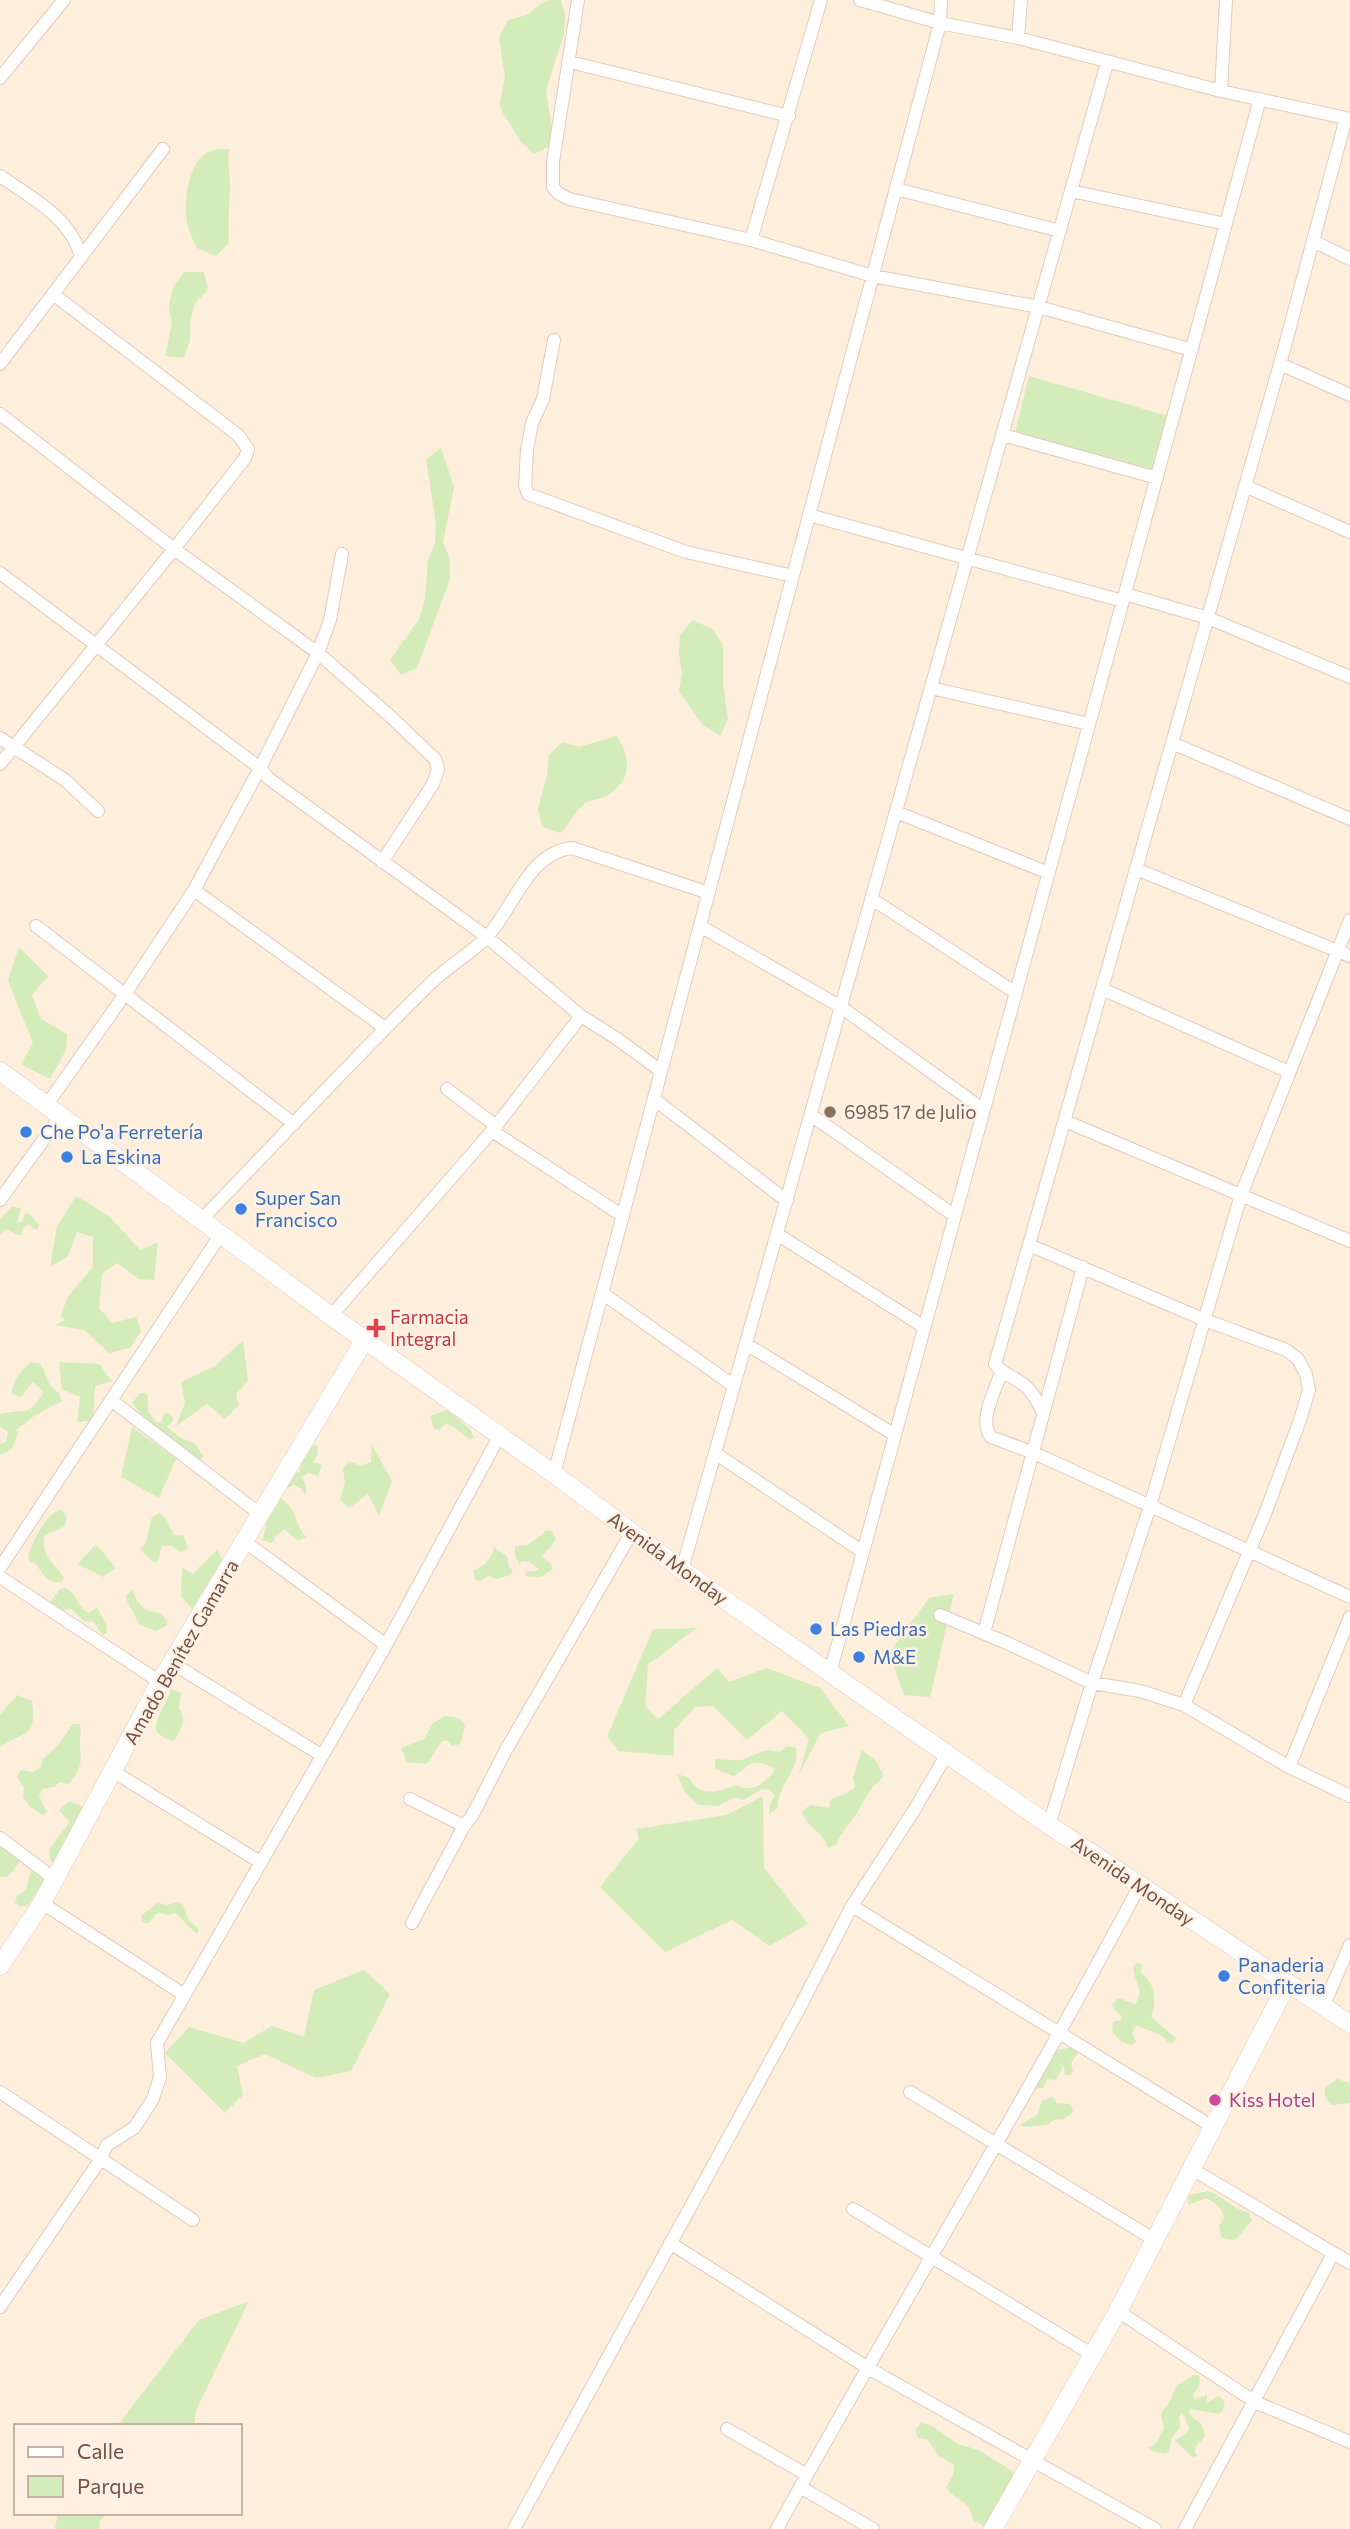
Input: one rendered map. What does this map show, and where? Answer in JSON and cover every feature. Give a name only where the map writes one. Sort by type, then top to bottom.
[{"type":"main road","name":"Avenida Monday","points":[[0,1071],[331,1316],[554,1474],[682,1570],[1049,1825],[1350,2024]]},
{"type":"main road","name":"Amado Benítez Gamarra","points":[[0,1966],[43,1903],[160,1682],[365,1339]]},
{"type":"main road","points":[[993,2529],[1118,2311],[1287,1984]]},
{"type":"street","points":[[0,78],[64,0]]},
{"type":"street","points":[[578,0],[553,162],[553,187],[558,193],[587,204],[751,240],[873,276],[1039,307],[1192,350]]},
{"type":"street","points":[[751,240],[821,0]]},
{"type":"street","points":[[860,0],[940,23],[1018,38],[1221,91],[1348,119],[1346,135],[1313,242],[995,1364],[1001,1373],[1026,1386],[1033,1393],[1043,1413]]},
{"type":"street","points":[[554,1474],[940,23],[941,0]]},
{"type":"street","points":[[1018,38],[1021,0]]},
{"type":"street","points":[[1221,91],[1227,0]]},
{"type":"street","points":[[570,62],[789,116]]},
{"type":"street","points":[[682,1570],[1107,63]]},
{"type":"street","points":[[830,1673],[1260,99]]},
{"type":"street","points":[[2,358],[163,149]]},
{"type":"street","points":[[0,176],[45,207],[68,228],[76,240],[81,257]]},
{"type":"street","points":[[896,189],[1060,231]]},
{"type":"street","points":[[1072,191],[1226,224]]},
{"type":"street","points":[[1313,242],[1350,260]]},
{"type":"street","points":[[0,764],[174,549],[245,458],[248,449],[238,435],[53,294]]},
{"type":"street","points":[[554,340],[543,399],[531,423],[525,486],[528,494],[686,552],[793,576]]},
{"type":"street","points":[[1280,364],[1350,395]]},
{"type":"street","points":[[0,414],[174,549],[318,653],[435,759],[438,769],[433,784],[382,862]]},
{"type":"street","points":[[1003,435],[1157,478]]},
{"type":"street","points":[[1245,486],[1350,531]]},
{"type":"street","points":[[809,515],[967,560],[1208,618],[1350,677]]},
{"type":"street","points":[[0,1200],[125,994],[194,890],[260,768],[318,653],[330,620],[342,554]]},
{"type":"street","points":[[0,573],[260,768],[268,778],[487,937],[581,1016],[661,1071]]},
{"type":"street","points":[[931,688],[1089,724]]},
{"type":"street","points":[[0,738],[65,780],[98,811]]},
{"type":"street","points":[[1172,743],[1350,819]]},
{"type":"street","points":[[896,812],[1049,873]]},
{"type":"street","points":[[202,1219],[385,1028],[442,972],[487,937],[539,863],[558,849],[572,848],[709,893]]},
{"type":"street","points":[[1136,869],[1344,954]]},
{"type":"street","points":[[194,890],[385,1028]]},
{"type":"street","points":[[872,899],[1016,993]]},
{"type":"street","points":[[1049,1825],[1150,1506],[1241,1195],[1289,1072],[1344,954],[1350,920]]},
{"type":"street","points":[[36,926],[294,1124]]},
{"type":"street","points":[[700,926],[841,1007],[984,1110]]},
{"type":"street","points":[[1102,989],[1289,1072]]},
{"type":"street","points":[[331,1316],[494,1129],[581,1016]]},
{"type":"street","points":[[447,1089],[494,1129],[623,1216]]},
{"type":"street","points":[[654,1099],[786,1201]]},
{"type":"street","points":[[811,1115],[955,1216]]},
{"type":"street","points":[[1065,1121],[1350,1241]]},
{"type":"street","points":[[0,1568],[221,1234]]},
{"type":"street","points":[[777,1234],[925,1327]]},
{"type":"street","points":[[1030,1245],[1205,1320],[1286,1350],[1298,1359],[1306,1374],[1309,1390],[1265,1514],[1184,1705]]},
{"type":"street","points":[[984,1633],[1083,1267]]},
{"type":"street","points":[[603,1293],[734,1386]]},
{"type":"street","points":[[746,1344],[895,1435]]},
{"type":"street","points":[[1001,1373],[985,1422],[986,1432],[991,1437],[1034,1453],[1350,1597]]},
{"type":"street","points":[[111,1400],[260,1514]]},
{"type":"street","points":[[0,2307],[100,2160],[107,2145],[134,2127],[153,2099],[160,2077],[157,2043],[386,1645],[500,1435]]},
{"type":"street","points":[[715,1453],[863,1552]]},
{"type":"street","points":[[412,1923],[506,1750],[632,1532]]},
{"type":"street","points":[[244,1541],[386,1645]]},
{"type":"street","points":[[0,1577],[160,1682]]},
{"type":"street","points":[[940,1615],[1092,1683],[1140,1691],[1184,1705],[1289,1767],[1350,1796]]},
{"type":"street","points":[[1289,1767],[1350,1617]]},
{"type":"street","points":[[172,1663],[321,1755]]},
{"type":"street","points":[[514,2529],[800,2007],[852,1906],[947,1754]]},
{"type":"street","points":[[114,1772],[260,1862]]},
{"type":"street","points":[[410,1799],[464,1826]]},
{"type":"street","points":[[0,1838],[56,1880]]},
{"type":"street","points":[[777,2529],[931,2257],[998,2145],[1140,1885]]},
{"type":"street","points":[[43,1903],[183,1994]]},
{"type":"street","points":[[852,1906],[1213,2127]]},
{"type":"street","points":[[1323,2007],[1350,1945]]},
{"type":"street","points":[[0,2092],[193,2220]]},
{"type":"street","points":[[910,2092],[1155,2240]]},
{"type":"street","points":[[1192,2169],[1350,2263]]},
{"type":"street","points":[[853,2209],[1093,2355]]},
{"type":"street","points":[[670,2243],[868,2368],[1155,2529]]},
{"type":"street","points":[[1185,2529],[1333,2254]]},
{"type":"street","points":[[1118,2311],[1255,2402],[1350,2442]]},
{"type":"street","points":[[727,2429],[873,2529]]},
{"type":"green space","points":[[550,0],[561,0],[565,14],[564,34],[546,90],[552,128],[550,146],[534,154],[520,141],[499,106],[505,78],[499,38],[508,20],[527,15]]},
{"type":"green space","points":[[229,149],[229,243],[216,256],[197,248],[192,238],[186,213],[187,192],[193,171],[203,155],[213,150]]},
{"type":"green space","points":[[184,272],[204,272],[208,290],[195,303],[190,321],[190,340],[184,358],[165,356],[172,324],[169,306],[173,287]]},
{"type":"green space","points":[[1029,376],[1168,416],[1152,471],[1015,433]]},
{"type":"green space","points":[[441,448],[454,487],[443,542],[450,559],[450,579],[417,668],[401,675],[390,660],[419,619],[425,599],[428,560],[435,543],[436,524],[426,459]]},
{"type":"green space","points":[[693,620],[712,629],[723,645],[723,683],[728,719],[720,736],[703,725],[679,692],[682,673],[680,635]]},
{"type":"green space","points":[[617,736],[627,763],[626,772],[618,786],[611,793],[585,803],[561,833],[542,827],[538,809],[549,755],[562,742],[579,747]]},
{"type":"green space","points":[[19,947],[48,976],[32,995],[41,1019],[67,1034],[66,1050],[50,1079],[21,1064],[33,1043],[8,981]]},
{"type":"green space","points":[[76,1196],[109,1216],[140,1250],[158,1242],[154,1280],[139,1279],[117,1263],[102,1274],[99,1308],[112,1323],[136,1317],[141,1331],[130,1348],[109,1353],[84,1330],[55,1325],[65,1320],[61,1315],[68,1296],[93,1267],[93,1237],[77,1232],[68,1256],[50,1267],[57,1226]]},
{"type":"green space","points":[[12,1206],[21,1209],[17,1223],[23,1221],[25,1213],[30,1214],[39,1225],[37,1230],[30,1224],[22,1229],[22,1235],[6,1229],[0,1236],[0,1220]]},
{"type":"green space","points":[[243,1340],[248,1381],[236,1394],[239,1405],[225,1419],[207,1404],[176,1426],[185,1403],[181,1382],[215,1366]]},
{"type":"green space","points":[[31,1362],[40,1363],[49,1383],[59,1393],[62,1401],[34,1416],[15,1431],[19,1431],[12,1449],[0,1455],[0,1444],[6,1442],[8,1432],[0,1427],[0,1414],[29,1409],[44,1392],[33,1382],[21,1397],[12,1394],[18,1376]]},
{"type":"green space","points":[[59,1362],[99,1364],[112,1381],[95,1386],[93,1421],[77,1422],[80,1397],[62,1389]]},
{"type":"green space","points":[[140,1393],[148,1396],[148,1411],[156,1422],[161,1422],[164,1414],[168,1412],[172,1416],[173,1421],[167,1427],[181,1438],[195,1444],[203,1456],[201,1460],[158,1434],[132,1403]]},
{"type":"green space","points":[[447,1410],[470,1429],[474,1437],[470,1440],[446,1423],[439,1430],[434,1429],[430,1416]]},
{"type":"green space","points":[[132,1427],[176,1459],[159,1498],[121,1477]]},
{"type":"green space","points":[[317,1444],[318,1454],[313,1462],[322,1465],[318,1476],[309,1473],[301,1477],[306,1486],[306,1496],[294,1485],[287,1488],[283,1480],[300,1471],[302,1454]]},
{"type":"green space","points":[[372,1445],[392,1481],[379,1516],[368,1494],[349,1508],[340,1500],[345,1483],[343,1469],[349,1461],[361,1466],[371,1462]]},
{"type":"green space","points":[[281,1498],[291,1508],[306,1537],[298,1541],[285,1529],[276,1535],[272,1543],[262,1540],[269,1512]]},
{"type":"green space","points":[[61,1509],[67,1518],[65,1526],[44,1536],[47,1555],[64,1578],[61,1582],[56,1582],[45,1577],[28,1557],[45,1522]]},
{"type":"green space","points":[[159,1513],[166,1519],[174,1535],[184,1536],[188,1548],[180,1552],[173,1546],[162,1546],[155,1563],[140,1550],[146,1543],[151,1519]]},
{"type":"green space","points":[[547,1530],[552,1531],[556,1539],[541,1556],[553,1569],[541,1577],[525,1576],[526,1571],[535,1572],[539,1569],[530,1562],[521,1561],[520,1565],[515,1556],[515,1546],[528,1545]]},
{"type":"green space","points":[[96,1544],[116,1568],[103,1577],[78,1564]]},
{"type":"green space","points":[[494,1547],[508,1557],[508,1566],[513,1571],[510,1575],[497,1579],[488,1576],[480,1581],[476,1580],[473,1571],[485,1564]]},
{"type":"green space","points":[[217,1550],[223,1561],[192,1609],[181,1596],[182,1568],[193,1574]]},
{"type":"green space","points":[[65,1588],[89,1613],[97,1607],[106,1624],[107,1633],[102,1635],[94,1622],[84,1621],[71,1609],[61,1610],[53,1606],[51,1601],[60,1589]]},
{"type":"green space","points":[[132,1590],[144,1609],[163,1615],[168,1622],[166,1626],[156,1631],[140,1625],[125,1597]]},
{"type":"green space","points":[[954,1594],[930,1697],[904,1695],[889,1653],[929,1598]]},
{"type":"green space","points":[[696,1628],[648,1665],[645,1706],[658,1719],[717,1668],[729,1682],[767,1668],[820,1688],[849,1726],[821,1733],[799,1774],[809,1739],[782,1711],[747,1740],[713,1706],[695,1707],[674,1730],[674,1756],[619,1751],[607,1737],[653,1629]]},
{"type":"green space","points":[[171,1689],[181,1693],[179,1708],[183,1721],[174,1741],[164,1738],[156,1731],[157,1720]]},
{"type":"green space","points":[[17,1695],[32,1701],[32,1722],[26,1732],[0,1748],[0,1715]]},
{"type":"green space","points":[[445,1716],[459,1718],[465,1726],[460,1744],[451,1746],[449,1741],[443,1741],[426,1764],[407,1762],[401,1748],[424,1739],[433,1723]]},
{"type":"green space","points":[[73,1724],[80,1724],[81,1727],[79,1767],[69,1784],[59,1782],[55,1787],[42,1789],[39,1797],[47,1812],[43,1815],[30,1807],[23,1797],[24,1787],[17,1777],[21,1770],[33,1772],[41,1767],[42,1760],[59,1744]]},
{"type":"green space","points":[[787,1746],[796,1748],[795,1764],[778,1800],[778,1808],[769,1814],[770,1804],[775,1796],[769,1789],[760,1790],[743,1800],[735,1797],[718,1806],[698,1805],[685,1792],[677,1774],[689,1778],[704,1791],[716,1791],[736,1785],[753,1788],[768,1779],[775,1769],[762,1763],[753,1763],[734,1776],[715,1769],[715,1759],[742,1760],[765,1750],[779,1752]]},
{"type":"green space","points":[[862,1750],[876,1761],[884,1777],[870,1791],[837,1844],[828,1848],[823,1837],[807,1822],[802,1811],[811,1805],[829,1808],[830,1800],[855,1787],[853,1777]]},
{"type":"green space","points":[[763,1796],[764,1868],[808,1924],[769,1946],[732,1920],[665,1952],[600,1887],[639,1838],[636,1829],[727,1815]]},
{"type":"green space","points":[[70,1801],[83,1807],[69,1834],[64,1851],[51,1863],[49,1849],[70,1822],[59,1810]]},
{"type":"green space","points":[[0,1845],[38,1871],[45,1881],[28,1905],[21,1907],[15,1903],[17,1896],[26,1890],[31,1870],[20,1861],[8,1877],[0,1877]]},
{"type":"green space","points":[[158,1903],[168,1905],[182,1903],[189,1920],[199,1930],[197,1934],[175,1913],[158,1913],[148,1923],[143,1923],[142,1915]]},
{"type":"green space","points":[[1142,1964],[1141,1973],[1150,1982],[1154,1993],[1151,2017],[1176,2038],[1174,2042],[1169,2043],[1162,2036],[1136,2025],[1132,2033],[1136,2042],[1132,2045],[1120,2040],[1112,2030],[1113,2022],[1122,2020],[1112,2005],[1118,1998],[1135,2004],[1138,1999],[1139,1990],[1133,1966]]},
{"type":"green space","points":[[364,1970],[390,1994],[351,2071],[316,2078],[265,2054],[237,2066],[243,2095],[225,2113],[165,2053],[189,2027],[244,2043],[272,2026],[304,2037],[314,1990]]},
{"type":"green space","points":[[1082,2048],[1071,2063],[1073,2072],[1065,2075],[1064,2065],[1056,2080],[1047,2079],[1043,2088],[1034,2089],[1050,2056],[1058,2050]]},
{"type":"green space","points":[[1337,2079],[1350,2083],[1350,2103],[1332,2105],[1325,2098],[1325,2087]]},
{"type":"green space","points":[[1051,2097],[1056,2103],[1070,2104],[1072,2113],[1047,2125],[1023,2127],[1021,2124],[1037,2115],[1042,2101]]},
{"type":"green space","points":[[1208,2191],[1249,2213],[1252,2221],[1235,2240],[1222,2238],[1219,2226],[1224,2218],[1216,2204],[1206,2198],[1188,2205],[1189,2195]]},
{"type":"green space","points":[[249,2301],[196,2410],[194,2424],[119,2424],[199,2320]]},
{"type":"green space","points":[[1193,2375],[1198,2375],[1200,2381],[1193,2395],[1194,2399],[1207,2395],[1207,2403],[1218,2396],[1225,2402],[1219,2414],[1190,2409],[1189,2413],[1201,2424],[1204,2431],[1205,2437],[1195,2447],[1198,2456],[1193,2457],[1175,2441],[1189,2429],[1181,2412],[1181,2427],[1172,2437],[1169,2451],[1165,2454],[1151,2451],[1148,2447],[1155,2445],[1164,2428],[1161,2414],[1163,2410],[1177,2385]]},
{"type":"green space","points":[[921,2423],[931,2425],[958,2444],[978,2450],[1013,2471],[1012,2481],[985,2527],[973,2520],[966,2504],[946,2487],[953,2475],[954,2465],[938,2456],[927,2439],[918,2438],[915,2430]]},
{"type":"green space","points":[[58,2515],[105,2515],[100,2520],[99,2529],[55,2529]]},
{"type":"place","name":"6985 17 de Julio","points":[[830,1112]]},
{"type":"place","name":"Che Po'a Ferretería","points":[[26,1132]]},
{"type":"place","name":"La Eskina","points":[[67,1157]]},
{"type":"place","name":"Super San Francisco","points":[[241,1209]]},
{"type":"place","name":"Farmacia Integral","points":[[376,1328]]},
{"type":"place","name":"Las Piedras","points":[[816,1629]]},
{"type":"place","name":"M&E","points":[[859,1657]]},
{"type":"place","name":"Panaderia Confiteria","points":[[1224,1976]]},
{"type":"place","name":"Kiss Hotel","points":[[1215,2100]]}]
